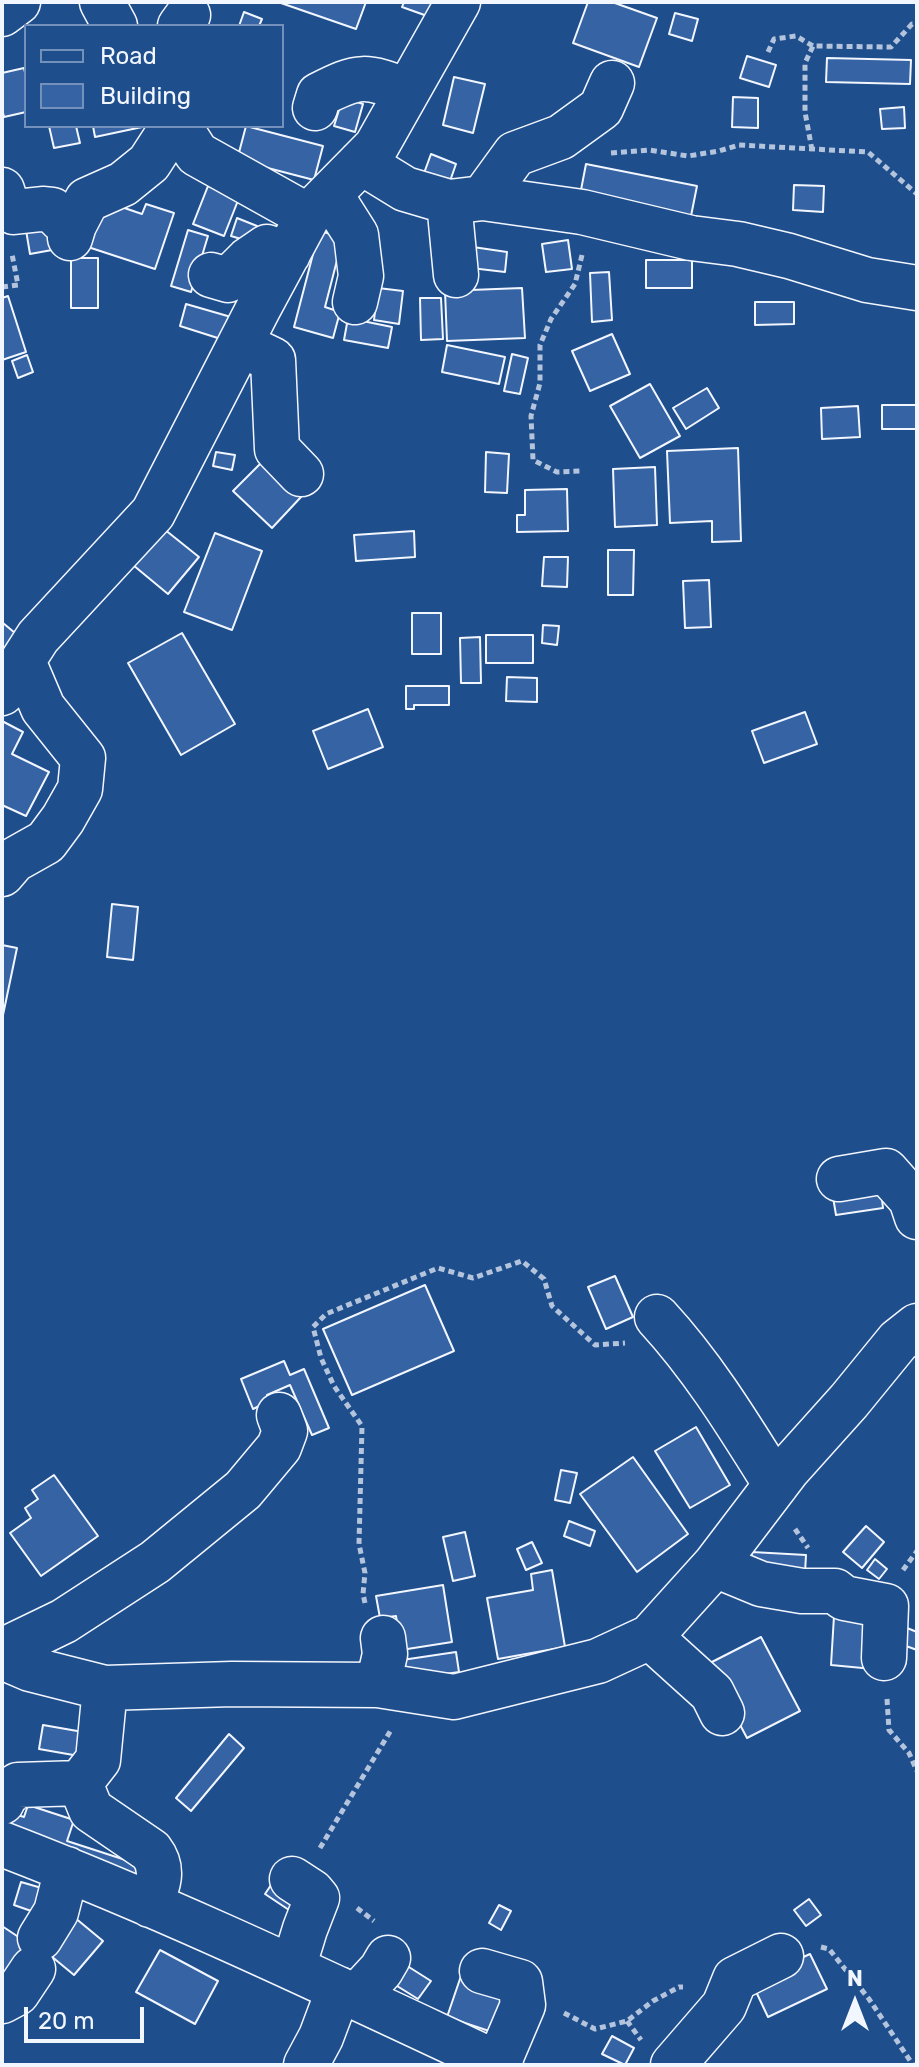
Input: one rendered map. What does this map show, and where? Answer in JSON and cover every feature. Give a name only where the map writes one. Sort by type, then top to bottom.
[{"type":"street","points":[[2,14],[18,2]]},
{"type":"street","points":[[102,2],[114,24]]},
{"type":"street","points":[[2,874],[14,860],[46,842],[63,819],[80,789],[83,758],[43,708],[12,677],[38,637],[153,513],[288,254],[319,205],[376,147],[458,2]]},
{"type":"street","points":[[315,108],[319,95],[358,78],[380,81],[407,91]]},
{"type":"street","points":[[456,275],[466,200],[515,154],[561,137],[601,108],[612,83]]},
{"type":"street","points":[[2,190],[7,206],[14,212],[52,210],[72,231],[87,200],[123,184],[149,163],[172,128]]},
{"type":"street","points":[[180,128],[197,154],[319,205],[356,235],[361,276],[355,302]]},
{"type":"street","points":[[361,162],[405,189],[466,200],[573,211],[691,238],[738,244],[867,280],[917,288]]},
{"type":"street","points":[[211,275],[228,280],[267,247],[288,254]]},
{"type":"street","points":[[240,344],[273,360],[277,449],[301,474]]},
{"type":"street","points":[[839,1179],[886,1171],[915,1205]]},
{"type":"street","points":[[657,1317],[685,1347],[776,1485]]},
{"type":"street","points":[[2,1654],[30,1669],[105,1688],[232,1684],[396,1688],[454,1697],[598,1661],[650,1637],[715,1565],[776,1485],[898,1341],[917,1326]]},
{"type":"street","points":[[2,1654],[64,1621],[155,1562],[243,1490],[279,1447],[285,1431],[279,1415]]},
{"type":"street","points":[[715,1565],[761,1584],[802,1591],[835,1591],[844,1598],[902,1612],[884,1658]]},
{"type":"street","points":[[650,1637],[712,1693],[722,1713]]},
{"type":"street","points":[[383,1638],[396,1688]]},
{"type":"street","points":[[80,1783],[98,1760],[105,1688]]},
{"type":"street","points":[[2,1802],[5,1795],[18,1785],[80,1783]]},
{"type":"street","points":[[80,1783],[91,1810],[151,1851],[158,1861],[160,1883],[150,1905]]},
{"type":"street","points":[[2,1844],[150,1905],[207,1947],[293,1968],[500,2064],[523,2005],[501,1977]]},
{"type":"street","points":[[2,2001],[17,1993],[37,1954],[56,1912],[67,1869]]},
{"type":"street","points":[[293,1968],[317,1898],[296,1882]]},
{"type":"street","points":[[673,2065],[724,2006],[735,1979],[781,1956]]},
{"type":"street","points":[[306,2065],[347,1993],[381,1970],[388,1958]]},
{"type":"path","points":[[768,52],[774,39],[796,36],[813,46],[891,47],[912,24],[917,24]]},
{"type":"path","points":[[812,150],[805,112],[805,63],[813,46]]},
{"type":"path","points":[[561,137],[611,153],[649,150],[688,156],[739,145],[868,152],[917,194]]},
{"type":"path","points":[[573,211],[582,259],[575,284],[551,319],[540,345],[540,383],[531,416],[533,460],[557,472],[582,471]]},
{"type":"path","points":[[383,1638],[368,1623],[363,1594],[365,1573],[359,1544],[362,1426],[334,1386],[321,1358],[313,1327],[326,1314],[438,1268],[473,1278],[522,1261],[544,1279],[552,1306],[595,1345],[626,1343],[657,1317]]},
{"type":"path","points":[[776,1485],[798,1534],[825,1570],[835,1591]]},
{"type":"path","points":[[884,1658],[889,1730],[909,1753],[917,1771]]},
{"type":"path","points":[[296,1882],[325,1837],[396,1688]]},
{"type":"path","points":[[781,1956],[796,1947],[808,1945],[829,1949],[869,1999],[913,2065]]},
{"type":"path","points":[[501,1977],[547,1989],[564,2014],[595,2029],[627,2021],[653,2001],[679,1987],[718,1987],[735,1979]]},
{"type":"building","points":[[278,2],[366,2],[356,29]]},
{"type":"building","points":[[404,2],[436,2],[430,17],[402,7]]},
{"type":"building","points":[[588,2],[612,2],[657,18],[639,67],[573,43]]},
{"type":"building","points":[[244,12],[262,19],[260,24],[240,24]]},
{"type":"building","points":[[675,13],[698,19],[692,41],[669,34]]},
{"type":"building","points":[[747,56],[776,65],[769,87],[740,78]]},
{"type":"building","points":[[827,58],[911,60],[910,84],[826,82]]},
{"type":"building","points":[[24,68],[24,112],[4,117],[2,73]]},
{"type":"building","points":[[454,77],[485,84],[473,133],[443,125]]},
{"type":"building","points":[[343,97],[363,104],[355,132],[334,126]]},
{"type":"building","points":[[733,97],[758,98],[758,128],[732,127]]},
{"type":"building","points":[[904,107],[905,128],[882,129],[880,109]]},
{"type":"building","points":[[49,128],[76,128],[80,143],[54,148]]},
{"type":"building","points":[[93,128],[138,128],[95,137]]},
{"type":"building","points":[[245,128],[323,146],[314,180],[237,160]]},
{"type":"building","points":[[431,154],[456,164],[449,184],[423,176]]},
{"type":"building","points":[[586,164],[697,186],[691,216],[580,195]]},
{"type":"building","points":[[794,185],[824,186],[823,212],[793,210]]},
{"type":"building","points":[[208,186],[239,198],[224,236],[193,224]]},
{"type":"building","points":[[101,200],[142,214],[146,204],[174,213],[155,269],[85,246]]},
{"type":"building","points":[[46,215],[52,250],[30,254],[24,218]]},
{"type":"building","points":[[237,218],[257,226],[251,242],[231,236]]},
{"type":"building","points":[[188,230],[208,236],[191,292],[171,286]]},
{"type":"building","points":[[319,231],[343,237],[325,307],[340,312],[333,338],[294,327]]},
{"type":"building","points":[[568,240],[572,269],[546,272],[542,244]]},
{"type":"building","points":[[473,247],[507,252],[505,272],[471,268]]},
{"type":"building","points":[[71,258],[98,258],[98,308],[71,308]]},
{"type":"building","points":[[646,260],[692,260],[692,288],[646,288]]},
{"type":"building","points":[[609,272],[612,320],[592,322],[590,273]]},
{"type":"building","points":[[378,288],[403,291],[399,324],[374,320]]},
{"type":"building","points":[[522,288],[525,338],[447,341],[445,291]]},
{"type":"building","points":[[8,296],[26,352],[2,360],[2,298]]},
{"type":"building","points":[[420,298],[441,298],[443,339],[421,340]]},
{"type":"building","points":[[755,302],[794,302],[794,324],[755,325]]},
{"type":"building","points":[[186,304],[231,317],[224,340],[180,326]]},
{"type":"building","points":[[348,318],[392,327],[388,348],[344,340]]},
{"type":"building","points":[[612,334],[630,374],[590,391],[572,351]]},
{"type":"building","points":[[447,345],[505,357],[499,384],[442,372]]},
{"type":"building","points":[[512,354],[528,358],[520,394],[504,391]]},
{"type":"building","points":[[27,355],[33,372],[18,378],[12,361]]},
{"type":"building","points":[[650,384],[680,436],[640,458],[610,406]]},
{"type":"building","points":[[707,388],[719,408],[686,429],[673,408]]},
{"type":"building","points":[[882,405],[917,405],[917,429],[882,429]]},
{"type":"building","points":[[858,406],[860,437],[822,439],[821,408]]},
{"type":"building","points":[[738,448],[741,541],[712,542],[712,521],[670,523],[667,451]]},
{"type":"building","points":[[216,452],[235,455],[232,470],[213,466]]},
{"type":"building","points":[[486,452],[509,454],[507,493],[485,492]]},
{"type":"building","points":[[264,460],[301,497],[272,528],[233,491]]},
{"type":"building","points":[[655,467],[657,525],[615,527],[613,469]]},
{"type":"building","points":[[567,489],[568,531],[517,532],[517,515],[525,515],[525,490]]},
{"type":"building","points":[[164,529],[199,557],[168,594],[133,565]]},
{"type":"building","points":[[414,531],[415,557],[356,561],[354,535]]},
{"type":"building","points":[[215,533],[262,551],[232,630],[184,612]]},
{"type":"building","points":[[608,550],[634,550],[633,595],[608,595]]},
{"type":"building","points":[[544,557],[568,557],[567,587],[542,586]]},
{"type":"building","points":[[709,580],[711,627],[685,628],[683,581]]},
{"type":"building","points":[[412,613],[441,613],[441,654],[412,654]]},
{"type":"building","points":[[2,624],[21,638],[2,661]]},
{"type":"building","points":[[543,625],[559,626],[557,645],[542,643]]},
{"type":"building","points":[[182,633],[235,724],[181,755],[128,663]]},
{"type":"building","points":[[486,635],[533,635],[533,663],[486,663]]},
{"type":"building","points":[[480,637],[481,683],[461,683],[460,638]]},
{"type":"building","points":[[507,677],[537,678],[537,702],[506,701]]},
{"type":"building","points":[[406,686],[449,686],[449,705],[414,705],[414,709],[406,709]]},
{"type":"building","points":[[368,709],[383,747],[328,769],[313,731]]},
{"type":"building","points":[[805,712],[817,744],[764,763],[752,731]]},
{"type":"building","points":[[2,721],[23,732],[12,754],[49,772],[26,816],[2,805]]},
{"type":"building","points":[[112,904],[138,907],[133,960],[107,957]]},
{"type":"building","points":[[2,945],[17,948],[3,1015],[2,1015]]},
{"type":"building","points":[[880,1183],[883,1208],[836,1215],[832,1191]]},
{"type":"building","points":[[615,1276],[633,1317],[606,1329],[588,1287]]},
{"type":"building","points":[[425,1285],[454,1351],[352,1395],[323,1329]]},
{"type":"building","points":[[284,1361],[290,1375],[304,1369],[329,1428],[312,1435],[290,1385],[267,1395],[270,1401],[253,1409],[241,1379]]},
{"type":"building","points":[[696,1427],[730,1485],[690,1508],[655,1451]]},
{"type":"building","points":[[633,1457],[688,1534],[637,1572],[580,1494]]},
{"type":"building","points":[[561,1470],[577,1473],[570,1503],[555,1500]]},
{"type":"building","points":[[54,1475],[98,1536],[41,1576],[10,1533],[31,1518],[25,1508],[38,1499],[32,1490]]},
{"type":"building","points":[[569,1521],[595,1531],[590,1546],[564,1536]]},
{"type":"building","points":[[866,1526],[884,1542],[862,1568],[843,1552]]},
{"type":"building","points":[[465,1532],[475,1576],[453,1581],[443,1537]]},
{"type":"building","points":[[532,1542],[542,1563],[526,1570],[517,1549]]},
{"type":"building","points":[[752,1552],[806,1555],[805,1573],[750,1569]]},
{"type":"building","points":[[875,1559],[887,1569],[879,1579],[867,1570]]},
{"type":"building","points":[[552,1570],[565,1647],[498,1659],[487,1598],[533,1590],[531,1574]]},
{"type":"building","points":[[443,1585],[452,1642],[401,1650],[396,1616],[380,1618],[376,1596]]},
{"type":"building","points":[[834,1616],[877,1620],[873,1669],[831,1665]]},
{"type":"building","points":[[902,1626],[917,1632],[917,1650],[895,1642]]},
{"type":"building","points":[[761,1637],[800,1711],[747,1738],[708,1664]]},
{"type":"building","points":[[456,1652],[459,1672],[405,1680],[402,1660]]},
{"type":"building","points":[[43,1725],[83,1732],[79,1756],[39,1749]]},
{"type":"building","points":[[229,1734],[244,1748],[191,1811],[176,1798]]},
{"type":"building","points":[[28,1805],[74,1820],[67,1841],[141,1865],[136,1878],[4,1826],[8,1812],[24,1817]]},
{"type":"building","points":[[277,1876],[298,1916],[265,1894]]},
{"type":"building","points":[[21,1882],[45,1889],[37,1913],[14,1905]]},
{"type":"building","points":[[809,1899],[821,1915],[806,1926],[794,1910]]},
{"type":"building","points":[[499,1905],[511,1911],[501,1930],[489,1923]]},
{"type":"building","points":[[74,1917],[103,1941],[74,1975],[45,1951]]},
{"type":"building","points":[[2,1926],[32,1946],[10,1978],[2,1972]]},
{"type":"building","points":[[160,1950],[218,1981],[195,2024],[136,1992]]},
{"type":"building","points":[[810,1954],[827,1989],[768,2017],[751,1981]]},
{"type":"building","points":[[401,1962],[431,1981],[418,1999],[389,1981]]},
{"type":"building","points":[[462,1973],[510,1989],[495,2033],[447,2017]]},
{"type":"building","points":[[612,2036],[634,2048],[625,2065],[602,2054]]}]
